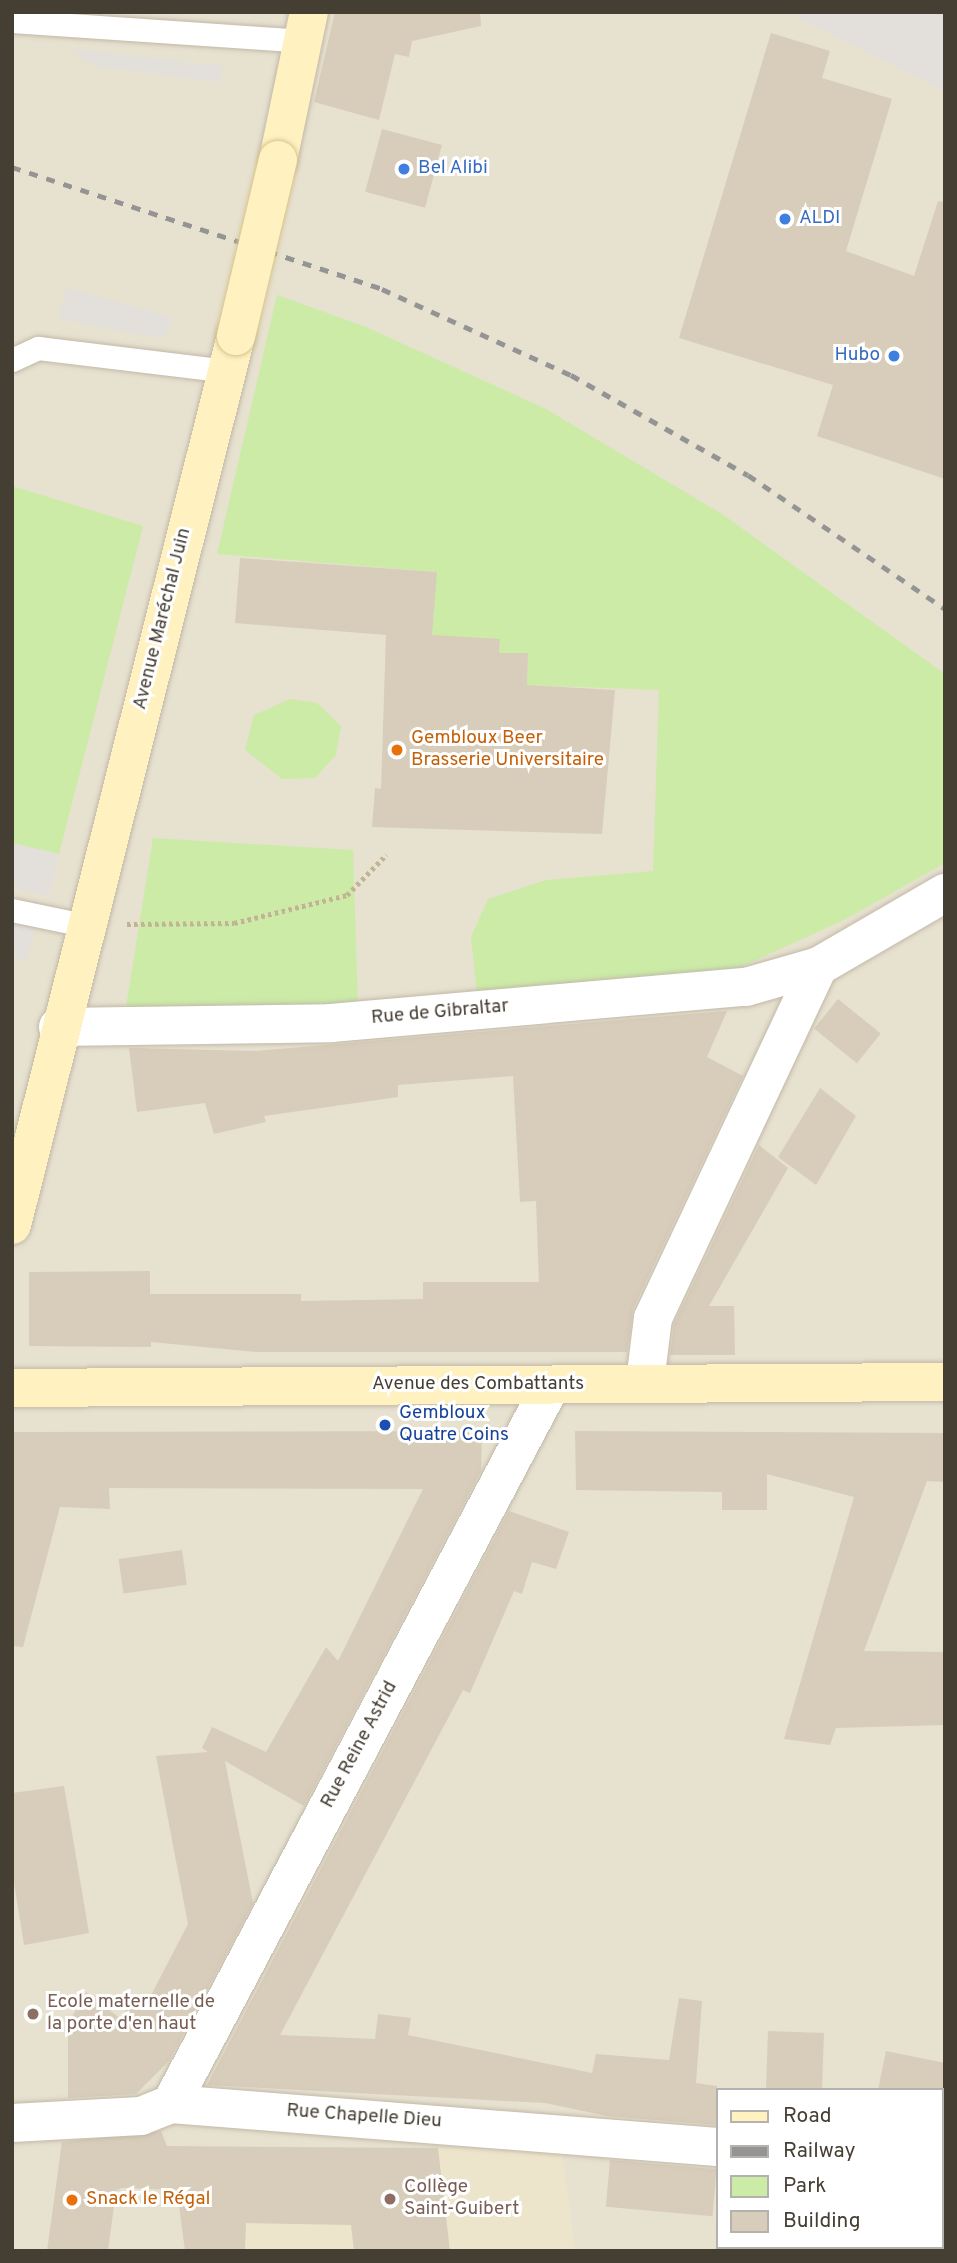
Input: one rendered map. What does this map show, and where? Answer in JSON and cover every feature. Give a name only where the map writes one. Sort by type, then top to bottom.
[{"type":"street","name":"Avenue Maréchal Juin","points":[[12,1225],[58,1027],[232,354],[306,27]]},
{"type":"street","name":"Rue de Gibraltar","points":[[58,1027],[331,1023],[747,987],[819,966],[945,893]]},
{"type":"street","points":[[645,1382],[653,1318],[819,966]]},
{"type":"street","name":"Avenue des Combattants","points":[[12,1388],[550,1387],[645,1382],[945,1382]]},
{"type":"street","name":"Rue Reine Astrid","points":[[171,2104],[550,1387]]},
{"type":"street","name":"Rue Chapelle Dieu","points":[[12,2123],[141,2116],[171,2104],[716,2147]]},
{"type":"lane","points":[[12,21],[306,27]]},
{"type":"lane","points":[[12,360],[38,348],[232,354]]},
{"type":"lane","points":[[12,910],[84,925]]},
{"type":"path","points":[[84,925],[234,923],[347,895],[386,855]]},
{"type":"shaded area","points":[[12,12],[945,12],[945,2251],[12,2251]]},
{"type":"shaded area","points":[[787,12],[945,12],[945,91]]},
{"type":"shaded area","points":[[71,49],[222,66],[220,82],[93,66]]},
{"type":"shaded area","points":[[66,288],[172,317],[164,339],[59,319]]},
{"type":"shaded area","points":[[12,843],[59,854],[49,896],[12,888]]},
{"type":"shaded area","points":[[12,919],[36,925],[26,961],[12,957]]},
{"type":"shaded area","name":"Collège Saint-Guibert","points":[[438,2148],[562,2151],[575,2251],[185,2251],[212,2207]]},
{"type":"green space","points":[[277,295],[366,327],[546,409],[722,514],[945,674],[945,863],[844,920],[734,970],[477,995],[471,937],[488,899],[546,880],[653,871],[659,690],[527,685],[528,653],[499,653],[500,639],[432,638],[436,572],[217,554]]},
{"type":"green space","points":[[12,486],[143,526],[59,854],[12,843]]},
{"type":"green space","points":[[290,699],[317,703],[341,726],[336,755],[315,778],[282,779],[245,750],[254,715]]},
{"type":"green space","points":[[153,838],[353,850],[358,1006],[126,1007]]},
{"type":"building","points":[[335,12],[480,12],[481,26],[412,41],[409,57],[395,54],[379,120],[314,102]]},
{"type":"building","name":"ALDI","points":[[771,33],[830,51],[822,78],[892,99],[846,251],[914,276],[938,201],[945,202],[945,479],[817,436],[833,385],[679,338]]},
{"type":"building","name":"Bel Alibi","points":[[382,129],[442,145],[425,208],[365,192]]},
{"type":"building","points":[[240,558],[437,572],[432,635],[500,639],[499,653],[528,653],[527,685],[615,690],[602,834],[372,827],[375,788],[381,789],[386,635],[235,623]]},
{"type":"building","points":[[838,999],[881,1034],[857,1063],[814,1029]]},
{"type":"building","points":[[727,1011],[707,1057],[743,1076],[633,1309],[627,1352],[257,1352],[151,1342],[151,1347],[29,1346],[29,1272],[150,1271],[150,1294],[301,1294],[301,1301],[423,1299],[423,1282],[539,1282],[536,1201],[520,1202],[513,1076],[398,1085],[398,1097],[264,1116],[266,1122],[214,1134],[205,1103],[137,1112],[129,1048],[255,1051]]},
{"type":"building","points":[[820,1088],[856,1116],[816,1185],[778,1157]]},
{"type":"building","points":[[759,1145],[788,1168],[709,1306],[734,1306],[735,1355],[670,1355],[674,1324]]},
{"type":"building","points":[[482,1431],[481,1471],[304,1806],[225,1761],[253,1903],[169,2061],[136,2094],[68,2098],[68,2024],[86,1992],[121,2019],[135,1995],[148,2001],[188,1924],[156,1756],[208,1752],[202,1748],[212,1727],[266,1752],[326,1647],[338,1661],[423,1489],[109,1488],[110,1509],[60,1507],[23,1647],[12,1646],[12,1432]]},
{"type":"building","points":[[575,1431],[945,1433],[945,1482],[927,1481],[864,1651],[945,1652],[945,1725],[836,1728],[830,1745],[784,1739],[854,1497],[767,1474],[767,1510],[722,1510],[722,1492],[576,1490]]},
{"type":"building","points":[[509,1511],[569,1532],[556,1569],[532,1562],[522,1594],[514,1591],[470,1693],[463,1690],[280,2035],[375,2039],[378,2014],[411,2018],[408,2035],[592,2073],[596,2054],[669,2060],[679,1998],[702,2001],[696,2083],[717,2086],[716,2125],[607,2116],[545,2103],[207,2085]]},
{"type":"building","points":[[182,1550],[187,1585],[123,1594],[119,1559]]},
{"type":"building","points":[[64,1786],[89,1933],[24,1945],[12,1870],[12,1793]]},
{"type":"building","points":[[768,2031],[824,2033],[822,2088],[766,2088]]},
{"type":"building","points":[[886,2051],[945,2063],[945,2090],[878,2088]]},
{"type":"building","name":"Collège Saint-Guibert","points":[[161,2131],[167,2146],[438,2148],[450,2251],[354,2251],[351,2225],[246,2223],[245,2251],[185,2251],[177,2190],[122,2188],[116,2191],[108,2251],[47,2251],[62,2142]]},
{"type":"building","points":[[610,2160],[716,2169],[712,2216],[606,2207]]},
{"type":"railway","points":[[12,167],[382,289],[571,375],[748,475],[945,609]]},
{"type":"place","name":"Bel Alibi","points":[[404,169]]},
{"type":"place","name":"ALDI","points":[[785,219]]},
{"type":"place","name":"Hubo","points":[[894,356]]},
{"type":"place","name":"Gembloux Beer Brasserie Universitaire","points":[[397,750]]},
{"type":"place","name":"Gembloux Quatre Coins","points":[[385,1425]]},
{"type":"place","name":"Ecole maternelle de la porte d'en haut","points":[[33,2014]]},
{"type":"place","name":"Collège Saint-Guibert","points":[[390,2199]]},
{"type":"place","name":"Snack le Régal","points":[[72,2200]]}]
